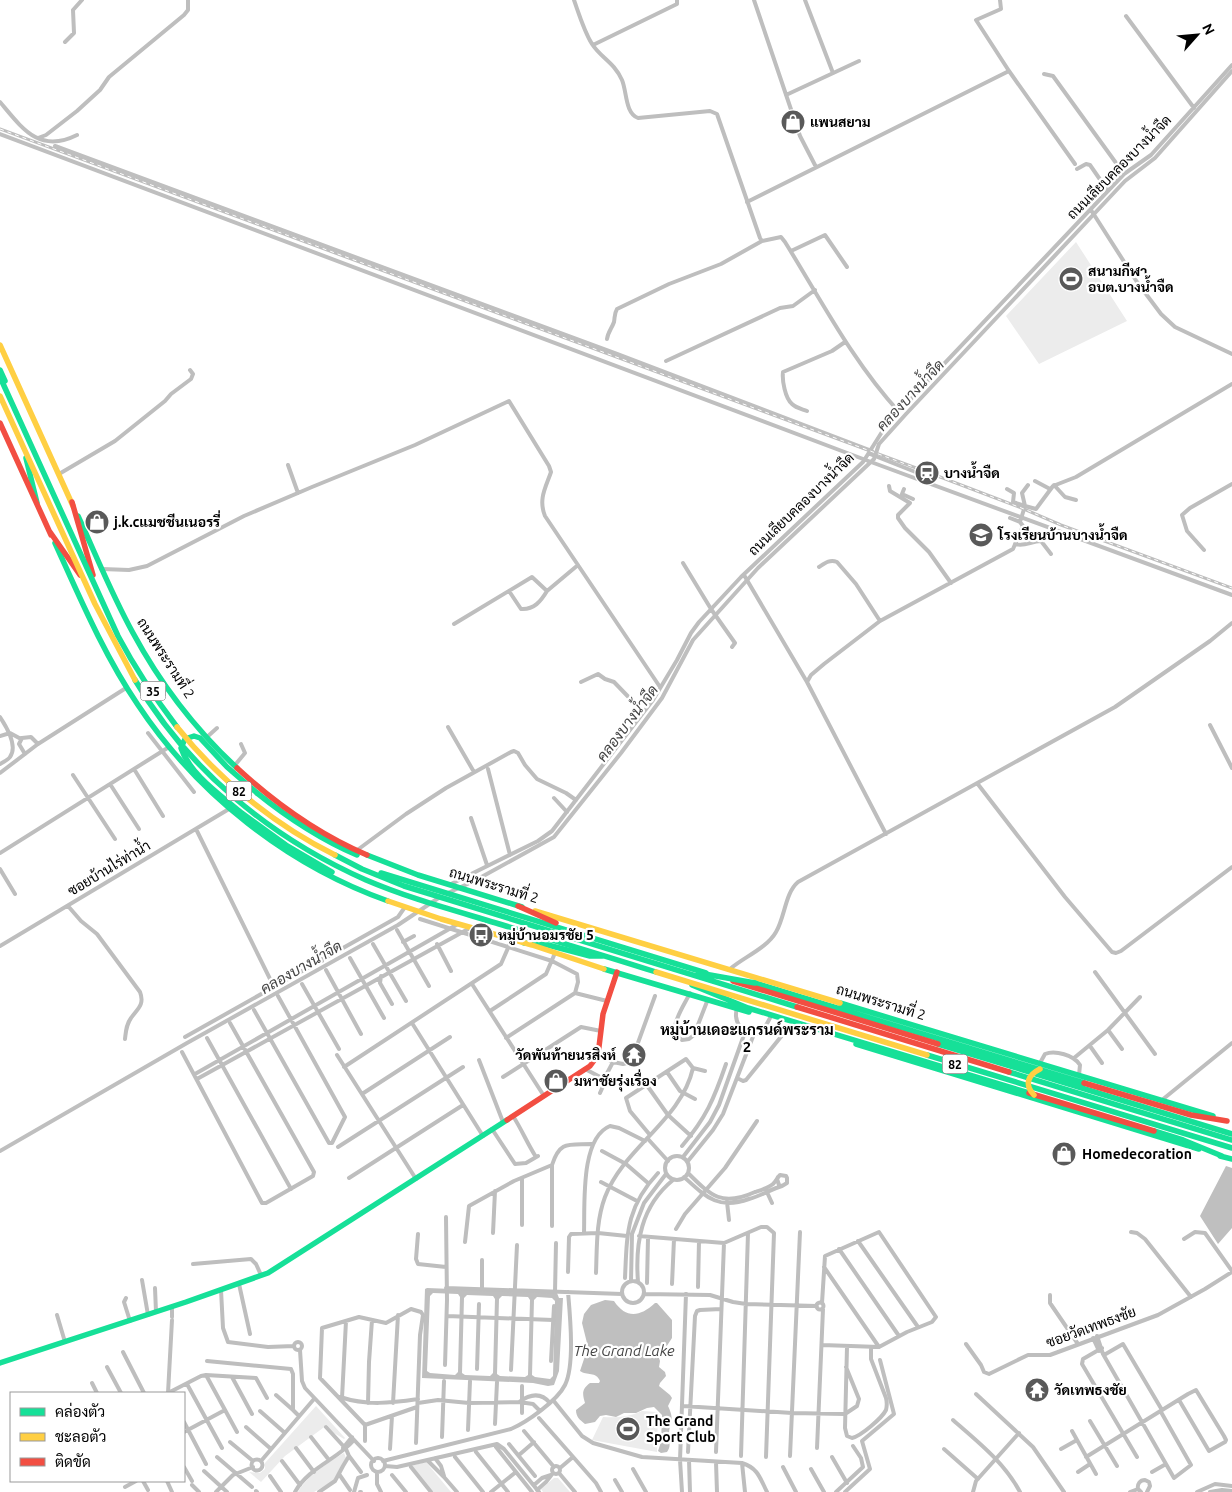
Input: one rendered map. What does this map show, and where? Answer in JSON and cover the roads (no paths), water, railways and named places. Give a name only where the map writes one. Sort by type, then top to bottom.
[{"type":"main road","name":"ถนนพระรามที่ 2","points":[[0,345],[102,569],[142,649],[170,690],[207,737],[266,795],[316,829],[356,851],[392,866],[451,885],[730,969],[1040,1066],[1162,1100],[1229,1122]]},
{"type":"main road","name":"ถนนพระรามที่ 2","points":[[0,370],[93,575],[130,652],[150,686],[184,733],[228,778],[280,822],[328,850],[374,871],[1232,1134]]},
{"type":"main road","name":"82","points":[[0,377],[112,621],[135,666],[158,702],[189,741],[215,769],[265,813],[294,834],[328,854],[366,872],[422,892],[1232,1140]]},
{"type":"main road","name":"82","points":[[0,398],[105,625],[129,672],[156,713],[176,739],[240,804],[274,830],[310,853],[342,870],[386,889],[1232,1148]]},
{"type":"main road","name":"35","points":[[0,398],[118,655],[149,705],[180,746],[224,790],[274,830],[327,863],[396,892],[1232,1148]]},
{"type":"main road","name":"35","points":[[0,423],[95,632],[126,688],[152,725],[205,787],[251,827],[303,861],[347,884],[408,908],[1232,1159]]},
{"type":"main road","points":[[26,455],[37,504]]},
{"type":"main road","points":[[72,502],[93,575]]},
{"type":"main road","points":[[50,532],[83,580]]},
{"type":"main road","points":[[378,897],[297,852],[239,811],[183,756],[180,748],[185,739],[194,736],[200,738],[227,767],[257,794],[292,820],[360,857],[392,866]]},
{"type":"main road","points":[[518,906],[605,942]]},
{"type":"main road","points":[[524,942],[548,945],[590,956],[599,957],[605,955]]},
{"type":"main road","points":[[682,971],[756,983],[1040,1066],[1120,1094],[1190,1115],[1229,1122]]},
{"type":"main road","points":[[0,1363],[239,1284],[283,1264],[585,1069],[598,1054],[606,1001],[617,972]]},
{"type":"main road","points":[[679,979],[748,1008],[1183,1140],[1222,1156]]},
{"type":"main road","points":[[1034,1095],[1028,1088],[1028,1080],[1032,1073],[1040,1066]]},
{"type":"main road","points":[[1190,1115],[1223,1131]]},
{"type":"main road","points":[[1183,1140],[1219,1143]]},
{"type":"street","points":[[65,42],[74,33],[73,10],[82,0]]},
{"type":"street","points":[[38,138],[46,135],[77,111],[100,90],[109,77],[184,15],[188,10],[188,0]]},
{"type":"street","points":[[574,0],[595,43],[622,80],[633,116],[638,118],[710,111],[717,114],[750,200],[757,234],[762,241]]},
{"type":"street","points":[[595,43],[677,4],[678,0]]},
{"type":"street","points":[[754,0],[800,136],[816,167]]},
{"type":"street","points":[[805,0],[833,73]]},
{"type":"street","points":[[1000,0],[1001,9],[976,20],[1009,71],[1075,164]]},
{"type":"street","points":[[1126,16],[1194,108]]},
{"type":"street","points":[[786,95],[859,61]]},
{"type":"street","name":"ถนนเลียบคลองบางน้ำจืด","points":[[451,885],[549,834],[643,712],[660,687],[691,633],[745,576],[862,462],[884,428],[1124,174],[1151,154],[1232,65]]},
{"type":"street","points":[[750,200],[1009,71]]},
{"type":"street","points":[[1044,74],[1053,76],[1124,174]]},
{"type":"street","points":[[0,102],[25,131],[45,142],[57,142],[77,135]]},
{"type":"street","points":[[1076,169],[1086,164],[1090,165],[1108,191]]},
{"type":"street","points":[[1091,210],[1137,282],[1168,321],[1175,327],[1232,354]]},
{"type":"street","points":[[794,250],[825,235],[847,267]]},
{"type":"street","points":[[607,338],[607,333],[614,322],[616,309],[669,284],[721,264],[762,241],[781,237],[794,250],[814,290],[859,363],[899,412]]},
{"type":"street","points":[[666,360],[780,308],[793,306],[814,290]]},
{"type":"street","points":[[808,410],[799,409],[791,403],[783,382],[783,372],[832,351],[846,342]]},
{"type":"street","points":[[59,474],[122,435],[165,401],[192,379],[193,374],[190,370]]},
{"type":"street","points":[[1007,489],[1014,493],[1013,502],[1036,510],[1054,485],[1076,478],[1232,384]]},
{"type":"street","points":[[102,569],[129,570],[147,566],[244,516],[410,448],[509,401],[550,466],[551,472],[543,493],[542,510],[660,687]]},
{"type":"street","points":[[870,454],[918,473]]},
{"type":"street","points":[[288,465],[298,493]]},
{"type":"street","points":[[1035,481],[1050,489]]},
{"type":"street","points":[[1204,550],[1188,531],[1182,516],[1190,508],[1232,484]]},
{"type":"street","points":[[807,682],[824,664],[880,622],[1008,552],[1015,544],[1023,528],[1020,520],[1025,506],[1022,493],[1028,485]]},
{"type":"street","points":[[1054,485],[1065,497],[1076,500]]},
{"type":"street","points":[[889,486],[890,491],[910,504]]},
{"type":"street","points":[[904,489],[902,494],[913,496],[910,504],[898,515],[898,518],[904,528],[930,552],[951,583]]},
{"type":"street","points":[[1010,518],[1020,520]]},
{"type":"street","points":[[1015,544],[1024,546],[1041,541],[1051,554]]},
{"type":"street","points":[[819,567],[828,561],[833,560],[837,562],[856,584],[880,622]]},
{"type":"street","points":[[683,563],[712,611],[735,643],[732,646]]},
{"type":"street","points":[[509,591],[521,609],[538,604],[547,591],[578,564]]},
{"type":"street","points":[[745,576],[807,682],[886,834]]},
{"type":"street","points":[[454,624],[532,577],[547,591]]},
{"type":"street","points":[[730,969],[772,938],[777,930],[791,892],[798,882],[1116,707],[1210,642],[1232,623]]},
{"type":"street","points":[[581,682],[598,674],[605,680],[614,682],[643,712]]},
{"type":"street","points":[[0,773],[38,744],[126,688]]},
{"type":"street","points":[[0,717],[10,733],[13,752],[10,758],[0,764]]},
{"type":"street","points":[[1210,725],[1232,768]]},
{"type":"street","points":[[448,727],[474,772]]},
{"type":"street","points":[[207,737],[217,728]]},
{"type":"street","points":[[0,736],[10,733],[21,739]]},
{"type":"street","points":[[148,733],[194,792]]},
{"type":"street","points":[[21,739],[26,736],[31,737],[38,744]]},
{"type":"street","points":[[21,739],[20,747],[25,754]]},
{"type":"street","points":[[235,765],[244,754],[241,744]]},
{"type":"street","points":[[0,853],[170,747]]},
{"type":"street","points":[[356,851],[406,814],[506,753],[516,752],[537,779],[576,800]]},
{"type":"street","points":[[134,769],[163,816]]},
{"type":"street","points":[[488,769],[510,855]]},
{"type":"street","points":[[73,775],[115,839]]},
{"type":"street","points":[[978,783],[1066,897],[1112,952],[1121,951],[1232,867]]},
{"type":"street","points":[[110,784],[139,829]]},
{"type":"street","points":[[554,798],[567,812]]},
{"type":"street","name":"ซอยบ้านไร่ท่าน้ำ","points":[[0,946],[230,809]]},
{"type":"street","points":[[471,818],[487,865]]},
{"type":"street","points":[[196,829],[274,987]]},
{"type":"street","points":[[0,870],[15,894]]},
{"type":"street","points":[[68,906],[80,921],[97,934],[140,992],[141,1005],[127,1025],[125,1039]]},
{"type":"street","points":[[185,1036],[322,961],[398,917],[408,908]]},
{"type":"street","points":[[420,918],[552,961],[577,974],[578,982],[575,993],[506,1038]]},
{"type":"street","points":[[196,1076],[291,1019],[460,923]]},
{"type":"street","points":[[221,1062],[246,1051],[446,939],[472,927]]},
{"type":"street","points":[[397,930],[429,986]]},
{"type":"street","points":[[442,933],[446,939]]},
{"type":"street","points":[[403,942],[414,936]]},
{"type":"street","points":[[433,938],[451,970]]},
{"type":"street","points":[[344,1067],[501,964],[512,939]]},
{"type":"street","points":[[373,944],[406,1001]]},
{"type":"street","points":[[315,949],[322,961]]},
{"type":"street","points":[[490,1011],[546,974],[555,953]]},
{"type":"street","points":[[350,958],[384,1018]]},
{"type":"street","points":[[326,970],[361,1034]]},
{"type":"street","points":[[1095,972],[1155,1054]]},
{"type":"street","points":[[381,976],[380,983],[392,1004]]},
{"type":"street","points":[[302,984],[339,1049]]},
{"type":"street","points":[[472,984],[544,1096]]},
{"type":"street","points":[[575,993],[606,1001]]},
{"type":"street","points":[[690,993],[675,1024],[674,1032],[682,1040],[689,1039],[694,1035],[708,999]]},
{"type":"street","points":[[254,1010],[329,1143],[332,1143],[345,1117],[278,996]]},
{"type":"street","points":[[598,1054],[613,1062],[624,1064],[632,1061],[655,996]]},
{"type":"street","points":[[1074,1058],[1108,1030],[1140,997]]},
{"type":"street","points":[[737,1008],[736,1017],[738,1024],[745,1032],[757,1034],[764,1029],[770,1018]]},
{"type":"street","points":[[412,1023],[483,1136]]},
{"type":"street","points":[[182,1052],[260,1202],[264,1204],[314,1176],[315,1173],[230,1024]]},
{"type":"street","points":[[503,1078],[581,1027],[601,1031]]},
{"type":"street","points":[[1108,1030],[1122,1049]]},
{"type":"street","points":[[683,1157],[710,1122],[719,1104],[745,1032]]},
{"type":"street","points":[[738,1078],[743,1081],[746,1080],[784,1033]]},
{"type":"street","points":[[688,1161],[713,1130],[723,1114],[754,1034]]},
{"type":"street","points":[[362,1094],[450,1037]]},
{"type":"street","points":[[208,1038],[291,1189]]},
{"type":"street","points":[[1162,1100],[1232,1043]]},
{"type":"street","points":[[1090,1046],[1102,1063]]},
{"type":"street","points":[[1040,1066],[1042,1057],[1048,1052],[1074,1058],[1080,1065],[1079,1076]]},
{"type":"street","points":[[337,1055],[416,1179]]},
{"type":"street","points":[[668,1161],[647,1138],[630,1111],[626,1098],[686,1059],[693,1068],[705,1071]]},
{"type":"street","points":[[479,1060],[503,1122]]},
{"type":"street","points":[[600,1093],[604,1079],[613,1062]]},
{"type":"street","points":[[682,1146],[703,1119],[713,1100],[726,1064]]},
{"type":"street","points":[[338,1147],[463,1066]]},
{"type":"street","points":[[596,1273],[599,1215],[610,1187],[626,1164],[668,1115],[684,1092],[693,1068]]},
{"type":"street","points":[[585,1069],[604,1079]]},
{"type":"street","points":[[667,1072],[680,1091],[694,1099]]},
{"type":"street","points":[[646,1084],[668,1115],[691,1136]]},
{"type":"street","points":[[349,1178],[463,1105]]},
{"type":"street","points":[[492,1129],[515,1164],[526,1163],[537,1157],[513,1116]]},
{"type":"street","points":[[676,1229],[685,1214],[725,1168],[757,1120]]},
{"type":"street","points":[[584,1233],[585,1189],[592,1144],[603,1130],[610,1126],[647,1138]]},
{"type":"street","points":[[552,1226],[552,1165],[555,1157],[561,1147],[592,1144]]},
{"type":"street","points":[[602,1151],[626,1164],[648,1183]]},
{"type":"street","points":[[630,1281],[632,1234],[644,1203],[666,1174],[665,1170],[668,1161],[674,1157],[683,1157],[688,1161],[689,1168],[686,1175],[673,1180],[655,1199],[639,1236],[638,1282]]},
{"type":"street","points":[[465,1242],[467,1208],[476,1201],[552,1165]]},
{"type":"street","points":[[625,1278],[627,1236],[630,1220],[637,1201],[648,1183],[658,1173]]},
{"type":"street","points":[[666,1174],[673,1180]]},
{"type":"street","points":[[686,1175],[704,1192],[727,1202],[782,1186],[787,1183],[787,1178],[783,1175],[778,1177],[766,1190]]},
{"type":"street","points":[[778,1177],[777,1182],[782,1186]]},
{"type":"street","points":[[522,1178],[522,1225]]},
{"type":"street","points":[[601,1182],[637,1201]]},
{"type":"street","points":[[766,1190],[772,1203]]},
{"type":"street","points":[[493,1233],[495,1192]]},
{"type":"street","points":[[727,1202],[729,1220]]},
{"type":"street","points":[[445,1365],[447,1316],[446,1217]]},
{"type":"street","points":[[639,1236],[724,1243],[761,1227],[767,1227],[774,1232],[766,1457]]},
{"type":"street","points":[[790,1456],[800,1232]]},
{"type":"street","points":[[818,1448],[825,1256],[878,1232],[936,1319],[879,1347],[822,1345]]},
{"type":"street","points":[[1131,1232],[1137,1233],[1145,1239],[1191,1297]]},
{"type":"street","points":[[1184,1239],[1195,1232],[1204,1233],[1232,1271]]},
{"type":"street","points":[[568,1272],[569,1237],[571,1234],[598,1233],[627,1236]]},
{"type":"street","points":[[741,1456],[748,1233]]},
{"type":"street","points":[[418,1234],[416,1259],[418,1264],[446,1267]]},
{"type":"street","points":[[647,1283],[648,1238]]},
{"type":"street","points":[[672,1284],[674,1239]]},
{"type":"street","points":[[858,1241],[918,1327]]},
{"type":"street","points":[[698,1287],[699,1242]]},
{"type":"street","points":[[556,1243],[556,1292]]},
{"type":"street","points":[[716,1452],[724,1243]]},
{"type":"street","points":[[511,1370],[516,1298],[517,1245]]},
{"type":"street","points":[[839,1250],[899,1336]]},
{"type":"street","points":[[193,1264],[251,1259],[256,1264],[261,1275]]},
{"type":"street","points":[[482,1260],[482,1289]]},
{"type":"street","points":[[824,1267],[879,1347]]},
{"type":"street","name":"ซอยวัดเทพธงชัย","points":[[966,1344],[987,1374],[1028,1355],[1046,1356],[1158,1315],[1232,1271]]},
{"type":"street","points":[[142,1280],[148,1315]]},
{"type":"street","points":[[630,1281],[638,1282],[643,1287],[644,1294],[640,1301],[634,1304],[626,1301],[622,1294],[624,1285],[630,1281]]},
{"type":"street","points":[[239,1284],[250,1334]]},
{"type":"street","points":[[155,1288],[156,1312]]},
{"type":"street","points":[[446,1288],[622,1294]]},
{"type":"street","points":[[221,1290],[223,1328],[228,1342],[268,1347],[294,1346],[296,1343],[301,1343],[302,1381],[305,1388],[374,1461]]},
{"type":"street","points":[[374,1461],[380,1459],[383,1461],[511,1429],[523,1423],[552,1401],[565,1386],[569,1372],[571,1325],[568,1292]]},
{"type":"street","points":[[644,1294],[710,1295],[722,1300],[746,1304],[817,1306],[818,1309],[823,1309]]},
{"type":"street","points":[[682,1492],[680,1460],[686,1294]]},
{"type":"street","points":[[1050,1295],[1050,1303],[1078,1344]]},
{"type":"street","points":[[126,1298],[124,1302],[130,1321]]},
{"type":"street","points":[[817,1306],[819,1303],[822,1303]]},
{"type":"street","points":[[477,1369],[479,1304]]},
{"type":"street","points":[[551,1361],[554,1306]]},
{"type":"street","points":[[172,1307],[169,1391],[206,1375],[256,1378],[267,1398]]},
{"type":"street","points":[[365,1441],[365,1425],[320,1376],[321,1330],[325,1326],[361,1317],[383,1323],[411,1309],[421,1312],[423,1315],[420,1335],[416,1443]]},
{"type":"street","points":[[688,1452],[696,1313],[704,1309],[721,1309]]},
{"type":"street","points":[[57,1315],[65,1342]]},
{"type":"street","points":[[393,1403],[398,1315]]},
{"type":"street","points":[[447,1316],[553,1320]]},
{"type":"street","points":[[340,1397],[346,1320]]},
{"type":"street","points":[[368,1403],[372,1320]]},
{"type":"street","points":[[1095,1337],[1100,1349],[1174,1478],[1191,1465],[1125,1346],[1120,1344],[1103,1354]]},
{"type":"street","points":[[847,1347],[845,1434],[852,1438],[874,1423],[886,1410],[886,1398],[870,1359],[871,1348]]},
{"type":"street","points":[[1100,1349],[1083,1359],[1082,1362],[1137,1457]]},
{"type":"street","points":[[123,1352],[143,1392]]},
{"type":"street","points":[[207,1361],[291,1369],[293,1374],[293,1410]]},
{"type":"street","points":[[107,1367],[120,1392]]},
{"type":"street","points":[[683,1406],[792,1413],[845,1414],[856,1406],[859,1399],[846,1367]]},
{"type":"street","points":[[206,1375],[237,1432]]},
{"type":"street","points":[[232,1377],[252,1414]]},
{"type":"street","points":[[442,1436],[444,1381]]},
{"type":"street","points":[[468,1430],[470,1381]]},
{"type":"street","points":[[495,1424],[497,1382]]},
{"type":"street","points":[[92,1383],[96,1392]]},
{"type":"street","points":[[187,1384],[222,1448]]},
{"type":"street","points":[[522,1386],[522,1413]]},
{"type":"street","points":[[1086,1457],[1142,1422],[1179,1400],[1197,1390],[1226,1438],[1225,1442],[1209,1451],[1179,1400]]},
{"type":"street","points":[[976,1394],[1040,1455],[1064,1492]]},
{"type":"street","points":[[276,1395],[299,1416]]},
{"type":"street","points":[[521,1402],[540,1395],[545,1396],[552,1401],[587,1440],[635,1455],[665,1459],[742,1463],[751,1466],[756,1470],[767,1492]]},
{"type":"street","points":[[340,1397],[368,1403],[418,1403],[444,1400],[469,1403],[521,1402],[533,1404],[540,1411]]},
{"type":"street","points":[[261,1461],[314,1399]]},
{"type":"street","points":[[365,1425],[392,1416],[418,1403]]},
{"type":"street","points":[[206,1464],[186,1431],[225,1410]]},
{"type":"street","points":[[260,1411],[285,1433]]},
{"type":"street","points":[[390,1449],[392,1416]]},
{"type":"street","points":[[539,1418],[596,1483],[601,1492]]},
{"type":"street","points":[[953,1420],[997,1459],[1009,1473],[1020,1492]]},
{"type":"street","points":[[1090,1421],[1117,1466]]},
{"type":"street","points":[[246,1426],[271,1449]]},
{"type":"street","points":[[326,1427],[361,1472]]},
{"type":"street","points":[[524,1431],[554,1467],[556,1466],[575,1492]]},
{"type":"street","points":[[1072,1431],[1096,1474]]},
{"type":"street","points":[[973,1492],[974,1484],[1019,1433]]},
{"type":"street","points":[[311,1437],[329,1460]]},
{"type":"street","points":[[295,1492],[314,1472],[344,1449],[353,1438]]},
{"type":"street","points":[[1062,1449],[1077,1440]]},
{"type":"street","points":[[230,1442],[254,1461],[257,1459],[261,1461]]},
{"type":"street","points":[[519,1455],[534,1442]]},
{"type":"street","points":[[509,1444],[535,1476]]},
{"type":"street","points":[[385,1466],[397,1468],[500,1445],[538,1491],[552,1474],[554,1467]]},
{"type":"street","points":[[836,1492],[864,1467],[861,1458],[853,1446]]},
{"type":"street","points":[[496,1447],[532,1492]]},
{"type":"street","points":[[296,1448],[314,1472]]},
{"type":"street","points":[[944,1449],[978,1479]]},
{"type":"street","points":[[476,1452],[508,1492]]},
{"type":"street","points":[[318,1492],[327,1490],[335,1482],[349,1456]]},
{"type":"street","points":[[217,1457],[255,1490]]},
{"type":"street","points":[[456,1457],[483,1492]]},
{"type":"street","points":[[534,1485],[542,1478],[557,1474],[574,1457]]},
{"type":"street","points":[[832,1457],[847,1483]]},
{"type":"street","points":[[435,1458],[440,1465],[444,1477]]},
{"type":"street","points":[[427,1460],[457,1492]]},
{"type":"street","points":[[689,1460],[690,1492]]},
{"type":"street","points":[[216,1492],[220,1486],[236,1474],[252,1467],[254,1461]]},
{"type":"street","points":[[252,1467],[260,1470],[263,1465],[261,1461]]},
{"type":"street","points":[[282,1461],[300,1485]]},
{"type":"street","points":[[374,1461],[372,1466],[377,1472],[377,1484],[380,1492]]},
{"type":"street","points":[[383,1461],[385,1466]]},
{"type":"street","points":[[716,1462],[717,1492]]},
{"type":"street","points":[[742,1463],[744,1492]]},
{"type":"street","points":[[1078,1472],[1090,1464]]},
{"type":"street","points":[[1152,1472],[1166,1464]]},
{"type":"street","points":[[377,1472],[382,1471],[385,1466]]},
{"type":"street","points":[[410,1467],[431,1492]]},
{"type":"street","points":[[783,1467],[796,1492]]},
{"type":"street","points":[[185,1469],[192,1483],[200,1492]]},
{"type":"street","points":[[634,1469],[646,1492]]},
{"type":"street","points":[[811,1469],[824,1492]]},
{"type":"street","points":[[204,1470],[227,1492]]},
{"type":"street","points":[[491,1492],[516,1472]]},
{"type":"street","points":[[339,1474],[350,1490]]},
{"type":"street","points":[[392,1475],[406,1492]]},
{"type":"street","points":[[270,1476],[281,1492]]},
{"type":"street","points":[[615,1480],[622,1492]]},
{"type":"street","points":[[1130,1492],[1140,1490],[1139,1482],[1145,1480],[1150,1484],[1149,1491]]},
{"type":"street","points":[[125,1487],[134,1482]]},
{"type":"street","points":[[144,1482],[148,1490]]},
{"type":"street","points":[[1197,1492],[1215,1484],[1231,1489]]},
{"type":"street","points":[[1210,1492],[1231,1489]]},
{"type":"water","points":[[1226,1166],[1232,1168],[1232,1228],[1218,1244],[1200,1216]]},
{"type":"water","points":[[425,1289],[557,1293],[559,1298],[563,1298],[559,1371],[554,1385],[422,1378]],"holes":[[[433,1293],[458,1294],[460,1297],[458,1372],[455,1375],[430,1373],[427,1371],[430,1296]],[[467,1295],[493,1296],[495,1299],[493,1373],[490,1376],[465,1375],[462,1373],[464,1298]],[[502,1296],[528,1297],[530,1300],[528,1375],[525,1377],[500,1376],[497,1374],[499,1299]],[[537,1297],[552,1298],[555,1301],[553,1376],[550,1379],[532,1375],[534,1300]]]},
{"type":"water","name":"The Grand Lake","points":[[605,1300],[614,1301],[623,1311],[633,1314],[644,1311],[657,1303],[672,1320],[672,1338],[659,1358],[659,1367],[665,1372],[666,1376],[659,1386],[672,1398],[668,1406],[672,1418],[669,1433],[670,1445],[667,1452],[661,1453],[658,1451],[661,1442],[662,1415],[654,1407],[636,1413],[624,1413],[616,1417],[600,1416],[595,1422],[585,1424],[577,1415],[576,1410],[585,1403],[583,1394],[585,1387],[590,1383],[599,1383],[600,1381],[594,1375],[580,1371],[588,1347],[582,1323],[584,1314],[591,1305]]},
{"type":"waterway","name":"คลองบางน้ำจืด","points":[[448,893],[476,880],[554,837],[662,698],[693,640],[758,568],[874,459],[879,444],[906,414],[1125,181],[1155,158],[1232,71]]},
{"type":"waterway","points":[[0,134],[871,462],[1232,595]]},
{"type":"waterway","points":[[55,146],[617,354],[872,451]]},
{"type":"waterway","name":"คลองบางน้ำจืด","points":[[0,1151],[187,1043],[398,925],[440,897]]},
{"type":"waterway","points":[[845,1492],[870,1469],[862,1441],[894,1414],[880,1360]]},
{"type":"waterway","points":[[354,1492],[358,1478],[367,1475]]},
{"type":"railway","points":[[0,129],[927,472],[1061,525],[1232,588]]},
{"type":"place","name":"แพนสยาม","points":[[793,122]]},
{"type":"place","name":"สนามกีฬา อบต.บางน้ำจืด","points":[[1071,279]]},
{"type":"place","name":"บางน้ำจืด","points":[[927,473]]},
{"type":"place","name":"j.k.cแมชชีนเนอรรี่","points":[[97,522]]},
{"type":"place","name":"โรงเรียนบ้านบางนํ้าจืด","points":[[981,535]]},
{"type":"place","name":"หมู่บ้านอมรชัย 5","points":[[481,935]]},
{"type":"place","name":"วัดพันท้ายนรสิงห์","points":[[634,1055]]},
{"type":"place","name":"มหาชัยรุ่งเรื่อง","points":[[556,1081]]},
{"type":"place","name":"Homedecoration","points":[[1064,1154]]},
{"type":"place","name":"วัดเทพธงชัย","points":[[1037,1390]]},
{"type":"place","name":"The Grand Sport Club","points":[[628,1429]]},
{"type":"district","name":"หมู่บ้านเดอะแกรนด์พระราม 2","points":[[747,1038]]}]
